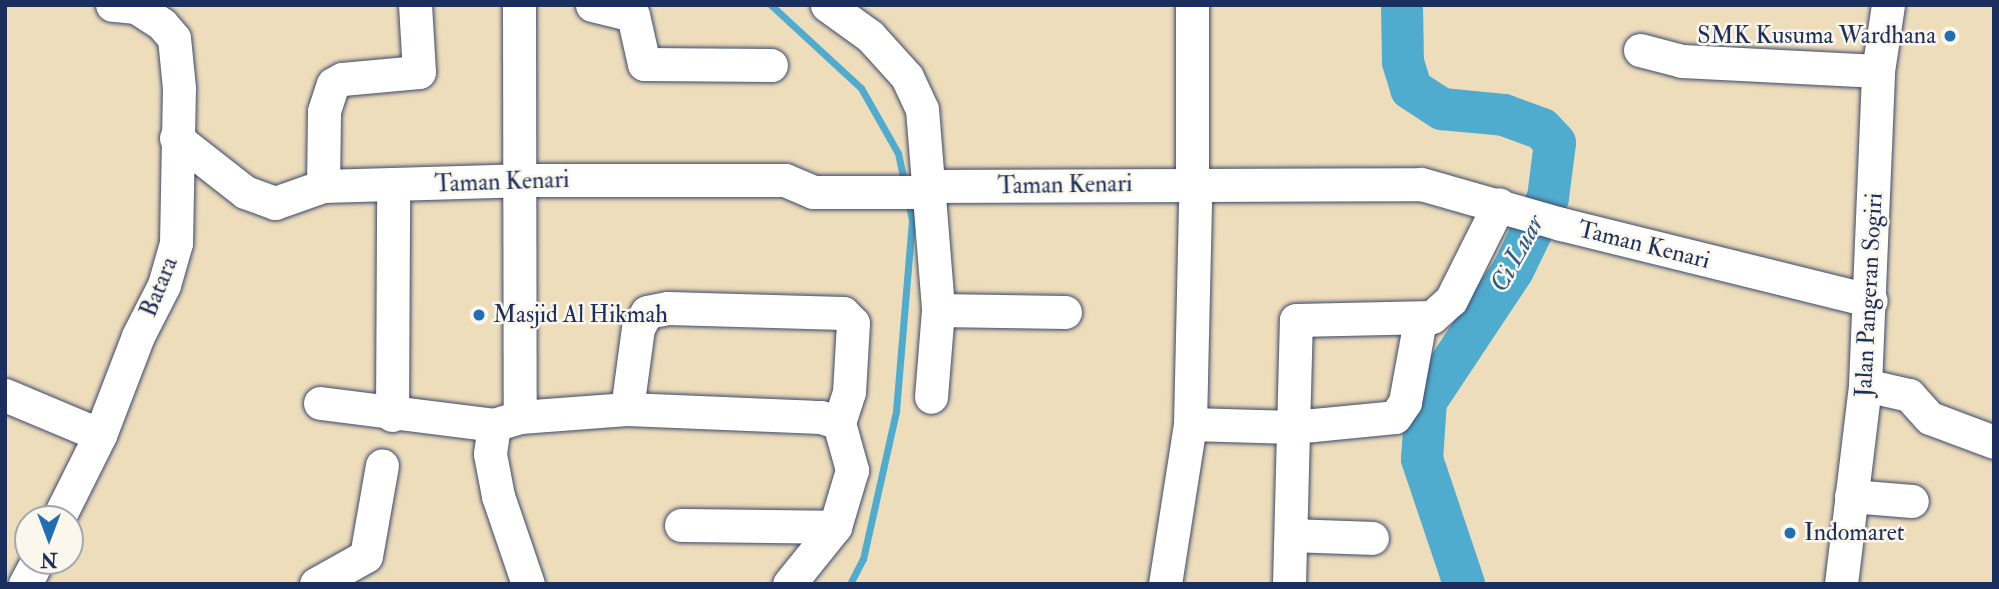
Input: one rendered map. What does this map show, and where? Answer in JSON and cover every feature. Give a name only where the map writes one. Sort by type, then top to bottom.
[{"type":"street","name":"Batara","points":[[65,505],[100,435],[138,336],[164,285],[176,243],[179,88],[174,38],[136,8],[112,5]]},
{"type":"street","points":[[176,138],[255,198],[282,202],[323,186],[324,111],[338,80],[419,72],[415,5]]},
{"type":"street","points":[[519,5],[520,185],[507,421],[492,472],[528,584]]},
{"type":"street","points":[[592,5],[633,15],[644,64],[771,65]]},
{"type":"street","points":[[827,5],[870,36],[907,77],[922,109],[938,310],[931,397]]},
{"type":"street","points":[[1165,584],[1190,424],[1194,194],[1192,5]]},
{"type":"street","name":"Jalan Pangeran Sogiri","points":[[1841,584],[1865,385],[1871,301],[1878,72],[1888,5]]},
{"type":"street","points":[[1640,50],[1682,61],[1878,72]]},
{"type":"street","name":"Taman Kenari","points":[[323,186],[520,185],[791,197],[813,192],[1194,194],[1422,184],[1561,225],[1871,301]]},
{"type":"street","points":[[392,415],[393,186]]},
{"type":"street","points":[[1289,584],[1296,320],[1420,320],[1432,317],[1451,300],[1509,208]]},
{"type":"street","points":[[627,409],[638,328],[647,312],[668,308],[843,313],[853,323],[849,392],[839,423],[852,470],[835,527],[789,584]]},
{"type":"street","points":[[938,310],[1066,312]]},
{"type":"street","points":[[1190,424],[1292,427],[1395,417],[1405,402],[1420,320]]},
{"type":"street","points":[[1865,385],[1909,396],[1930,418],[1994,442]]},
{"type":"street","points":[[5,395],[100,435]]},
{"type":"street","points":[[320,403],[392,415],[507,421],[627,409],[821,417],[839,423]]},
{"type":"street","points":[[316,584],[366,556],[382,465]]},
{"type":"street","points":[[1851,496],[1912,501]]},
{"type":"street","points":[[681,525],[835,527]]},
{"type":"street","points":[[1292,535],[1371,538]]},
{"type":"waterway","points":[[771,5],[861,88],[898,153],[904,182]]},
{"type":"waterway","name":"Ci Luar","points":[[1402,5],[1403,62],[1411,89],[1442,109],[1504,115],[1542,129],[1555,143],[1548,198],[1513,270],[1426,401],[1422,459],[1464,584]]},
{"type":"waterway","points":[[850,584],[863,559],[896,411],[912,220],[908,201]]},
{"type":"place","name":"SMK Kusuma Wardhana","points":[[1950,36]]},
{"type":"place","name":"Masjid Al Hikmah","points":[[479,315]]},
{"type":"place","name":"Indomaret","points":[[1790,533]]}]
